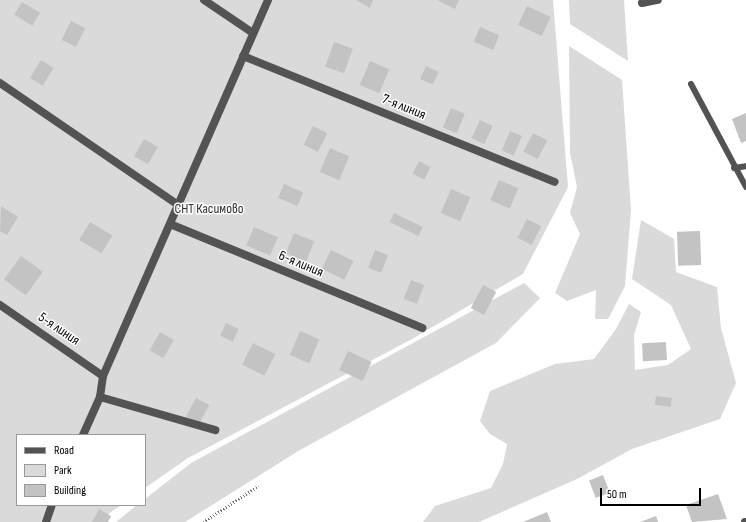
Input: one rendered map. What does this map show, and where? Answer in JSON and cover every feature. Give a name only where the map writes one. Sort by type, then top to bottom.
[{"type":"street","points":[[204,0],[253,33]]},
{"type":"street","points":[[83,434],[100,397],[103,376],[268,0]]},
{"type":"street","points":[[642,3],[658,0]]},
{"type":"street","name":"7-я линия","points":[[243,56],[555,182]]},
{"type":"street","points":[[0,83],[178,205]]},
{"type":"street","name":"6-я линия","points":[[170,224],[422,328]]},
{"type":"street","name":"5-я линия","points":[[0,305],[103,376]]},
{"type":"street","points":[[100,397],[215,430]]},
{"type":"street","points":[[46,522],[52,506]]},
{"type":"lane","points":[[691,84],[734,168],[746,187]]},
{"type":"lane","points":[[734,168],[746,166]]},
{"type":"path","points":[[203,522],[258,486]]},
{"type":"green space","name":"СНТ Касимово","points":[[0,0],[553,0],[568,187],[523,274],[412,339],[188,458],[146,487],[146,434],[16,434],[16,506],[120,506],[97,522],[0,522]]},
{"type":"green space","points":[[569,0],[624,0],[628,61],[570,24]]},
{"type":"green space","points":[[569,46],[622,80],[631,210],[625,286],[608,319],[595,319],[596,290],[567,301],[555,293],[580,234],[570,213],[577,187],[570,153]]},
{"type":"green space","points":[[641,220],[674,239],[676,272],[717,287],[721,328],[736,383],[720,419],[632,449],[577,479],[479,522],[423,522],[435,506],[491,488],[503,464],[507,444],[490,434],[480,421],[490,391],[555,364],[594,359],[616,329],[629,304],[641,312],[634,335],[635,370],[668,365],[691,349],[671,305],[632,279]]},
{"type":"green space","points":[[524,283],[540,298],[496,343],[300,450],[185,522],[116,522],[136,506],[146,506],[146,498],[191,463]]},
{"type":"building","points":[[356,0],[373,0],[370,8]]},
{"type":"building","points":[[437,0],[459,0],[455,9]]},
{"type":"building","points":[[22,2],[40,13],[32,26],[14,15]]},
{"type":"building","points":[[527,6],[551,17],[542,36],[518,25]]},
{"type":"building","points":[[71,21],[85,28],[76,47],[61,40]]},
{"type":"building","points":[[480,27],[499,35],[493,50],[474,42]]},
{"type":"building","points":[[334,42],[353,49],[344,73],[325,66]]},
{"type":"building","points":[[41,60],[54,68],[43,86],[30,78]]},
{"type":"building","points":[[370,61],[389,69],[379,93],[360,85]]},
{"type":"building","points":[[426,66],[439,72],[433,85],[420,79]]},
{"type":"building","points":[[451,108],[465,114],[457,133],[443,127]]},
{"type":"building","points":[[746,113],[746,141],[741,143],[732,119]]},
{"type":"building","points":[[480,120],[493,126],[484,144],[472,138]]},
{"type":"building","points":[[313,126],[327,133],[318,152],[303,145]]},
{"type":"building","points":[[510,131],[522,136],[514,155],[502,150]]},
{"type":"building","points":[[533,133],[547,140],[538,159],[523,152]]},
{"type":"building","points":[[144,139],[158,147],[148,164],[134,156]]},
{"type":"building","points":[[330,148],[349,156],[339,180],[320,172]]},
{"type":"building","points":[[419,161],[431,167],[424,179],[413,173]]},
{"type":"building","points":[[499,180],[518,188],[510,208],[490,200]]},
{"type":"building","points":[[284,184],[303,192],[297,206],[278,198]]},
{"type":"building","points":[[451,189],[470,197],[460,221],[441,213]]},
{"type":"building","points":[[1,206],[18,217],[7,235],[0,231]]},
{"type":"building","points":[[394,213],[423,227],[418,236],[390,222]]},
{"type":"building","points":[[527,219],[541,226],[532,245],[517,238]]},
{"type":"building","points":[[90,222],[112,235],[101,253],[79,240]]},
{"type":"building","points":[[254,227],[278,237],[270,256],[246,245]]},
{"type":"building","points":[[700,231],[701,265],[678,266],[677,232]]},
{"type":"building","points":[[294,233],[314,241],[306,262],[286,253]]},
{"type":"building","points":[[331,250],[353,261],[344,280],[322,269]]},
{"type":"building","points":[[375,250],[388,255],[381,273],[368,268]]},
{"type":"building","points":[[21,256],[43,272],[26,295],[4,279]]},
{"type":"building","points":[[411,280],[424,285],[417,304],[404,299]]},
{"type":"building","points":[[483,285],[496,292],[484,315],[471,308]]},
{"type":"building","points":[[226,323],[239,329],[233,342],[220,336]]},
{"type":"building","points":[[300,331],[319,339],[309,363],[290,355]]},
{"type":"building","points":[[160,332],[174,340],[163,358],[150,350]]},
{"type":"building","points":[[666,342],[667,360],[643,361],[642,343]]},
{"type":"building","points":[[253,343],[275,354],[264,376],[242,364]]},
{"type":"building","points":[[348,351],[372,362],[363,381],[339,370]]},
{"type":"building","points":[[656,396],[672,398],[671,407],[655,405]]},
{"type":"building","points":[[196,398],[209,405],[199,424],[186,417]]},
{"type":"building","points":[[603,475],[610,493],[596,498],[589,480]]},
{"type":"building","points":[[718,494],[727,519],[692,522],[686,505]]},
{"type":"building","points":[[99,509],[111,516],[108,522],[92,522]]},
{"type":"building","points":[[547,512],[551,522],[523,522]]},
{"type":"building","points":[[656,516],[658,522],[640,522]]}]
